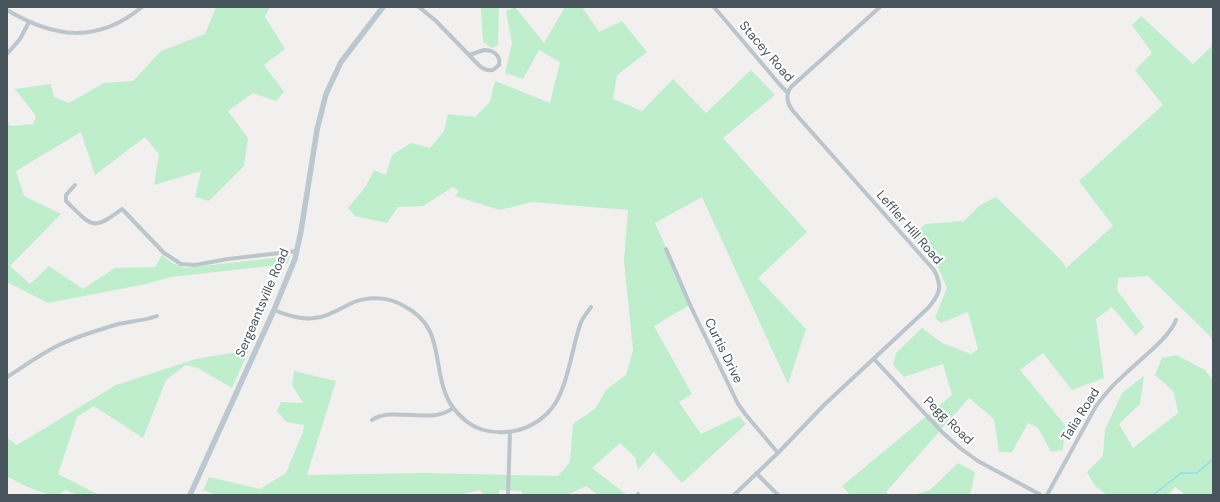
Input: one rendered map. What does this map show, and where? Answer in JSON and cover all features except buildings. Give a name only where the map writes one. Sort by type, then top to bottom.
[{"type":"main road","name":"Sergeantsville Road","points":[[190,495],[274,310],[291,269],[302,231],[317,130],[326,94],[341,62],[383,7]]},
{"type":"street","points":[[7,10],[29,22],[54,31],[84,33],[113,25],[142,7]]},
{"type":"street","points":[[418,7],[436,21],[468,55],[486,70],[493,70],[499,65],[496,53],[490,50],[484,50],[468,55]]},
{"type":"street","name":"Stacey Road","points":[[714,7],[787,92]]},
{"type":"street","points":[[787,92],[799,79],[880,7]]},
{"type":"street","points":[[7,54],[20,39],[29,22]]},
{"type":"street","name":"Leffler Hill Road","points":[[734,495],[778,453],[816,412],[933,302],[940,290],[934,270],[793,111],[787,100],[787,92]]},
{"type":"street","points":[[75,185],[68,192],[66,201],[84,218],[91,223],[98,224],[105,222],[122,209],[164,253],[181,264],[195,265],[228,259],[297,251]]},
{"type":"street","name":"Curtis Drive","points":[[666,249],[691,307],[738,404],[778,453]]},
{"type":"street","points":[[274,310],[289,316],[305,318],[321,317],[354,303],[371,299],[386,299],[403,305],[421,318],[431,334],[436,346],[443,385],[453,408],[468,423],[480,429],[493,432],[510,432],[531,426],[543,418],[553,407],[561,394],[580,324],[590,307]]},
{"type":"street","points":[[7,378],[47,352],[77,338],[117,324],[157,316]]},
{"type":"street","name":"Talia Road","points":[[1047,495],[1103,396],[1120,378],[1170,332],[1176,320]]},
{"type":"street","name":"Pegg Road","points":[[874,359],[944,434],[960,448],[978,461],[1041,495]]},
{"type":"street","points":[[372,420],[381,415],[436,416],[453,408]]},
{"type":"street","points":[[508,495],[510,432]]},
{"type":"street","points":[[756,473],[778,495]]},
{"type":"green space","points":[[216,7],[270,7],[265,17],[285,49],[264,65],[284,92],[276,101],[253,93],[228,111],[248,138],[244,166],[209,201],[195,197],[201,171],[154,185],[159,154],[145,137],[95,175],[81,132],[16,171],[24,196],[61,214],[10,266],[30,284],[49,266],[83,289],[115,268],[155,267],[162,255],[172,263],[185,268],[290,256],[287,264],[171,277],[146,284],[48,303],[7,282],[7,124],[12,126],[33,124],[36,116],[15,89],[51,84],[54,97],[69,103],[104,83],[133,81],[161,51],[205,34]]},
{"type":"green space","points":[[481,7],[499,7],[498,45],[492,48],[483,42]]},
{"type":"green space","points":[[515,7],[544,43],[564,9],[563,7],[582,7],[599,32],[622,21],[647,52],[617,75],[613,99],[642,111],[673,79],[706,113],[751,70],[775,95],[723,138],[807,232],[758,278],[806,329],[788,384],[702,197],[655,223],[691,304],[654,326],[692,394],[679,402],[701,434],[739,416],[746,424],[682,483],[654,452],[638,470],[635,457],[620,443],[592,468],[627,495],[598,495],[586,486],[567,495],[524,495],[521,491],[500,490],[498,495],[484,495],[480,490],[460,495],[217,495],[203,490],[209,477],[260,489],[286,473],[303,432],[304,425],[286,422],[277,411],[281,402],[303,403],[292,385],[294,371],[336,381],[307,475],[425,473],[558,476],[570,462],[573,424],[595,409],[606,390],[626,375],[633,350],[624,261],[628,210],[532,202],[500,210],[455,196],[459,191],[453,187],[423,206],[398,207],[387,223],[355,216],[348,208],[366,186],[374,170],[386,175],[392,155],[411,143],[430,148],[444,131],[448,114],[475,117],[490,102],[495,81],[550,103],[560,62],[539,50],[523,79],[505,73],[512,43],[506,11]]},
{"type":"green space","points":[[1141,16],[1193,64],[1213,45],[1213,339],[1148,276],[1118,278],[1117,290],[1144,327],[1136,336],[1112,307],[1096,319],[1104,378],[1072,390],[1043,353],[1020,370],[1065,425],[1063,450],[1051,452],[1038,428],[1028,423],[1012,452],[999,452],[994,419],[969,398],[886,492],[888,495],[850,495],[842,486],[952,395],[943,364],[904,377],[893,365],[896,353],[922,328],[942,343],[971,354],[978,349],[968,312],[941,323],[935,318],[947,288],[939,269],[911,238],[925,224],[964,221],[979,206],[996,197],[1062,261],[1066,268],[1113,226],[1079,181],[1163,105],[1135,70],[1152,53],[1132,25]]},
{"type":"green space","points":[[249,350],[232,388],[198,368],[186,365],[166,380],[143,438],[94,406],[77,417],[58,474],[99,495],[78,495],[65,490],[58,495],[47,494],[17,482],[7,476],[7,438],[17,445],[116,385],[196,359]]},
{"type":"green space","points":[[1176,355],[1205,370],[1213,380],[1213,495],[1186,495],[1175,487],[1168,495],[1107,495],[1095,486],[1087,472],[1103,456],[1105,430],[1122,393],[1144,376],[1140,404],[1119,424],[1133,448],[1178,413],[1174,392],[1155,375],[1162,358]]},
{"type":"green space","points":[[958,463],[975,472],[970,495],[914,495],[930,490]]},
{"type":"waterway","points":[[1153,495],[1181,473],[1197,473],[1213,459]]}]
